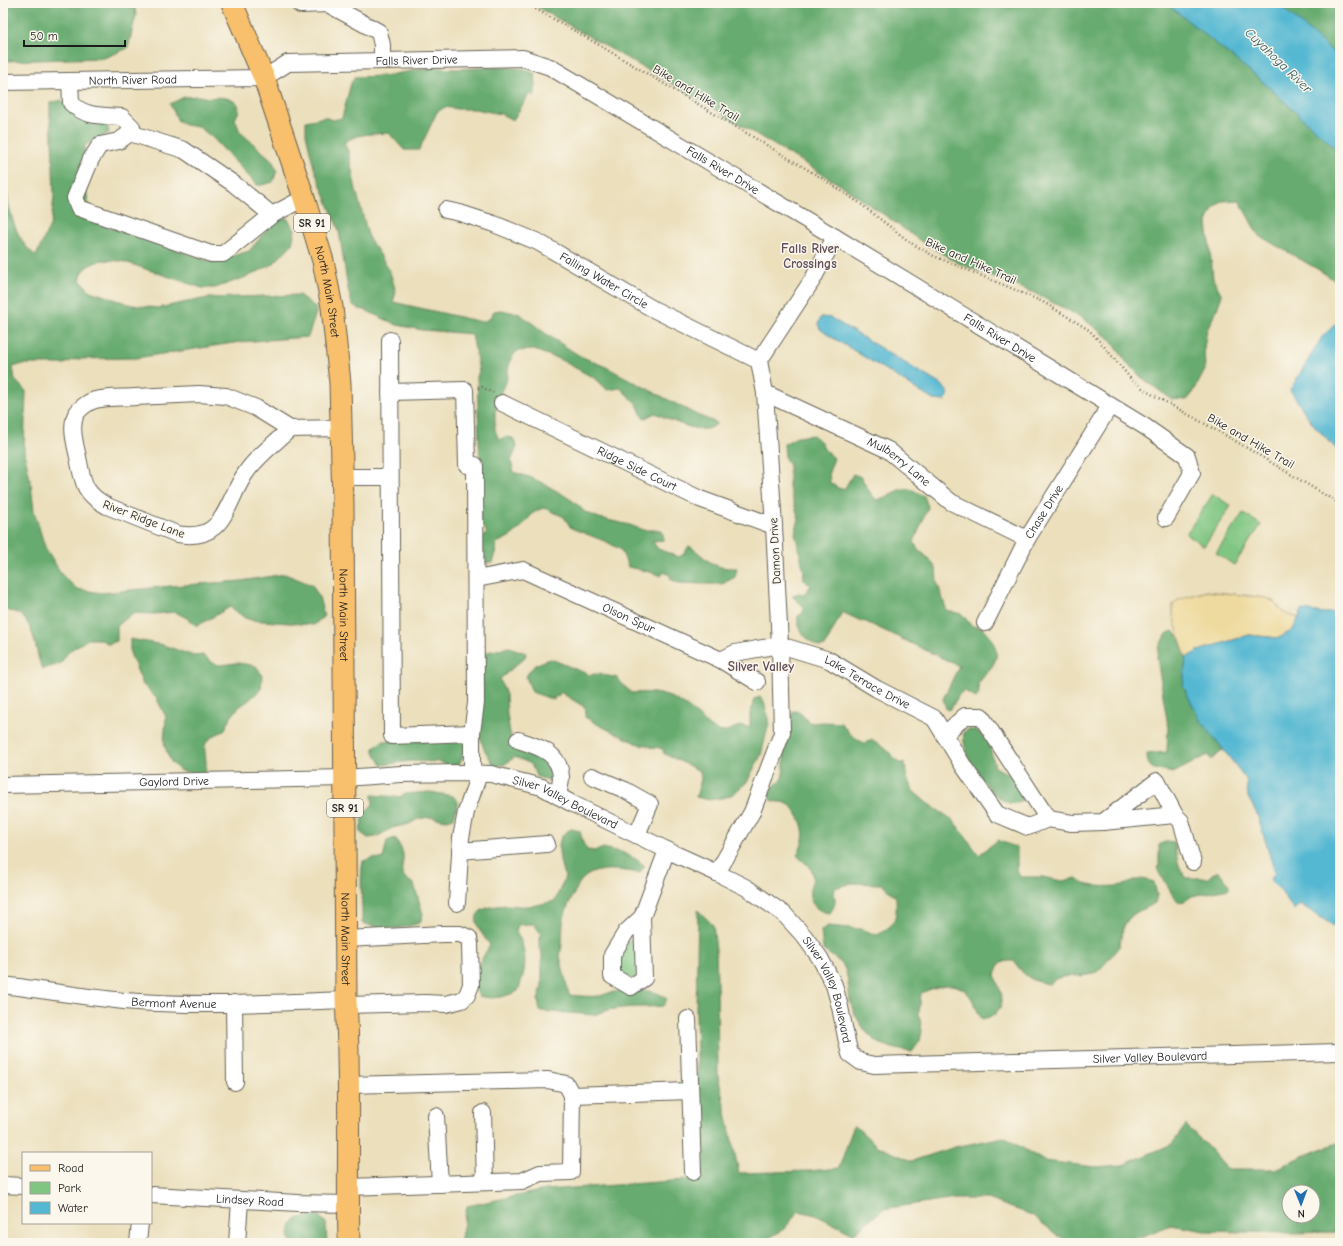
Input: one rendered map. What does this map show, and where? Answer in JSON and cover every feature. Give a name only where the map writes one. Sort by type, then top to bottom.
[{"type":"main road","name":"North Main Street","points":[[232,3],[264,78],[304,198],[323,261],[332,307],[340,383],[343,477],[344,778],[349,1243]]},
{"type":"street","points":[[300,5],[328,4],[379,32],[382,44],[382,60]]},
{"type":"street","name":"Falls River Drive","points":[[264,78],[288,62],[523,58],[550,67],[835,237],[1144,426],[1187,456],[1192,473],[1166,518]]},
{"type":"street","name":"North River Road","points":[[3,82],[264,78]]},
{"type":"street","points":[[70,81],[71,103],[79,111],[90,114],[122,117],[132,127],[130,133],[119,142],[100,145],[91,159],[75,198],[79,208],[211,254],[223,254],[272,215],[304,198]]},
{"type":"street","points":[[130,133],[184,150],[234,184],[272,215]]},
{"type":"street","name":"Falling Water Circle","points":[[446,210],[494,224],[538,242],[653,309],[759,361]]},
{"type":"street","points":[[759,361],[813,279],[835,237]]},
{"type":"street","points":[[390,340],[392,736],[472,733]]},
{"type":"street","name":"Damon Drive","points":[[717,873],[752,812],[782,733],[780,645],[774,526],[765,393],[759,361]]},
{"type":"street","points":[[390,392],[465,390],[467,465],[475,465],[476,703],[472,733],[475,774],[466,812],[460,851],[457,903]]},
{"type":"street","name":"Mulberry Lane","points":[[765,393],[888,450],[951,502],[1028,539]]},
{"type":"street","name":"River Ridge Lane","points":[[199,394],[226,396],[256,408],[290,429],[251,466],[244,475],[226,512],[214,529],[206,534],[188,536],[178,534],[97,501],[91,495],[83,480],[77,452],[74,423],[76,414],[84,406],[94,400],[199,394]]},
{"type":"street","name":"Ridge Side Court","points":[[502,403],[700,499],[774,526]]},
{"type":"street","name":"Chase Drive","points":[[985,623],[1028,539],[1110,406]]},
{"type":"street","points":[[290,429],[341,428]]},
{"type":"street","points":[[343,477],[390,477]]},
{"type":"street","name":"Olson Spur","points":[[476,579],[523,570],[721,660],[757,682]]},
{"type":"street","points":[[721,660],[734,653],[780,645]]},
{"type":"street","name":"Lake Terrace Drive","points":[[780,645],[829,660],[878,689],[934,718],[964,767],[997,814],[1028,827],[1048,819]]},
{"type":"street","points":[[944,735],[965,716],[981,716],[1048,819],[1072,823],[1103,822],[1175,815]]},
{"type":"street","points":[[518,740],[540,747],[551,754],[556,762],[561,777],[558,796]]},
{"type":"street","name":"Silver Valley Boulevard","points":[[344,778],[401,774],[491,774],[542,787],[667,850],[747,888],[784,914],[804,936],[820,958],[834,985],[850,1054],[861,1062],[874,1065],[1340,1052]]},
{"type":"street","points":[[592,776],[625,790],[650,804],[637,835]]},
{"type":"street","name":"Gaylord Drive","points":[[3,785],[344,778]]},
{"type":"street","points":[[1103,822],[1157,781],[1175,815],[1181,821],[1193,862]]},
{"type":"street","points":[[460,851],[547,844]]},
{"type":"street","points":[[642,917],[667,850]]},
{"type":"street","name":"Bermont Avenue","points":[[3,985],[124,1001],[194,1004],[346,1002],[446,1004],[462,1000],[467,995],[472,985],[469,938],[460,934],[346,939]]},
{"type":"street","points":[[234,1003],[235,1082]]},
{"type":"street","points":[[688,1019],[693,1172]]},
{"type":"street","points":[[348,1085],[548,1080],[566,1084],[572,1095],[690,1091]]},
{"type":"street","name":"Lindsey Road","points":[[152,1195],[240,1200],[348,1196],[440,1184],[522,1181],[540,1173],[571,1172],[572,1095]]},
{"type":"street","points":[[483,1113],[485,1182]]},
{"type":"street","points":[[436,1116],[440,1184]]},
{"type":"street","points":[[3,1185],[22,1186]]},
{"type":"street","points":[[237,1243],[240,1200]]},
{"type":"street","points":[[138,1243],[140,1224]]},
{"type":"path","name":"Bike and Hike Trail","points":[[525,3],[589,39],[820,177],[858,202],[911,243],[956,266],[1043,302],[1068,317],[1089,330],[1131,379],[1146,391],[1232,439],[1340,504]]},
{"type":"path","points":[[465,390],[482,388],[501,398],[502,403]]},
{"type":"green space","points":[[3,3],[134,3],[136,15],[128,48],[104,58],[3,61]]},
{"type":"green space","points":[[530,3],[1340,3],[1340,284],[1319,270],[1258,235],[1239,200],[1222,201],[1213,209],[1207,222],[1213,279],[1222,295],[1207,330],[1204,348],[1205,370],[1193,393],[1187,400],[1171,399],[1141,377],[1127,363],[1111,340],[1081,317],[1032,292],[958,263],[922,242],[842,186],[693,96]]},
{"type":"green space","points":[[435,67],[454,69],[497,67],[518,69],[535,74],[536,85],[534,96],[530,93],[513,120],[501,114],[475,109],[445,107],[437,112],[419,150],[404,150],[389,133],[354,137],[344,143],[348,151],[356,190],[369,239],[390,272],[396,292],[393,302],[482,322],[489,319],[494,311],[501,310],[520,314],[549,336],[580,356],[606,367],[697,415],[717,423],[712,427],[705,429],[687,426],[655,413],[645,418],[642,416],[637,404],[620,388],[607,390],[596,379],[559,359],[534,350],[517,351],[510,360],[506,383],[502,389],[495,412],[495,430],[499,440],[505,437],[513,438],[517,447],[511,461],[514,472],[532,478],[546,485],[569,498],[583,511],[599,518],[630,525],[643,530],[662,530],[664,540],[652,541],[658,549],[679,557],[684,554],[689,546],[708,561],[716,565],[725,568],[737,568],[735,577],[722,584],[679,583],[670,579],[671,576],[664,572],[661,576],[628,567],[621,550],[607,542],[571,528],[564,517],[544,508],[539,509],[532,514],[513,534],[496,543],[496,550],[492,563],[481,562],[481,539],[487,533],[480,522],[477,377],[479,371],[472,334],[422,330],[397,325],[365,310],[359,309],[352,304],[348,289],[339,231],[314,168],[306,134],[306,121],[325,117],[332,120],[342,118],[351,83],[355,77],[383,76]]},
{"type":"green space","points":[[200,96],[210,98],[228,98],[238,104],[239,111],[235,119],[240,132],[272,160],[277,170],[273,182],[257,185],[213,138],[199,127],[185,125],[178,121],[170,104],[184,97]]},
{"type":"green space","points":[[62,100],[74,112],[107,122],[109,133],[85,145],[83,166],[88,204],[97,223],[212,262],[249,251],[267,230],[278,220],[287,218],[295,230],[292,244],[273,264],[249,276],[215,288],[202,288],[122,261],[101,260],[88,266],[82,273],[80,280],[90,291],[132,305],[158,308],[207,298],[299,295],[315,307],[316,313],[308,337],[240,342],[136,358],[76,359],[64,364],[23,364],[13,367],[15,380],[26,391],[24,450],[31,484],[34,511],[45,547],[62,575],[77,589],[102,593],[241,581],[285,574],[312,585],[319,597],[324,616],[314,625],[251,620],[245,618],[230,607],[197,626],[187,618],[175,612],[154,614],[133,613],[117,626],[117,641],[109,644],[100,639],[88,639],[69,651],[60,664],[42,669],[30,627],[21,615],[3,609],[3,160],[8,202],[14,223],[24,244],[36,256],[51,223],[54,197],[50,103]]},
{"type":"green space","points":[[813,435],[821,442],[824,449],[834,458],[829,472],[830,483],[840,489],[845,488],[853,474],[861,477],[876,500],[896,491],[905,489],[913,490],[924,496],[928,507],[914,542],[917,548],[936,568],[937,582],[947,611],[962,614],[972,626],[985,630],[994,645],[996,652],[994,663],[978,684],[979,694],[976,698],[965,691],[960,693],[950,710],[946,709],[943,699],[959,666],[842,612],[825,646],[820,647],[816,645],[804,635],[798,621],[798,616],[803,613],[803,606],[793,597],[793,595],[799,593],[805,594],[810,586],[803,578],[804,571],[795,533],[799,519],[789,488],[789,466],[785,458],[784,444],[797,437]]},
{"type":"green space","points":[[1213,494],[1231,506],[1204,546],[1186,534]]},
{"type":"green space","points":[[1243,513],[1261,525],[1234,565],[1216,553]]},
{"type":"green space","points":[[1173,631],[1179,637],[1186,658],[1183,686],[1199,718],[1224,749],[1211,760],[1208,755],[1173,773],[1151,767],[1147,754],[1167,752],[1168,726],[1157,658],[1159,647],[1168,633]]},
{"type":"green space","points":[[130,639],[163,645],[194,656],[203,655],[218,665],[236,663],[256,666],[262,675],[261,689],[239,707],[231,717],[224,731],[214,736],[206,744],[205,774],[180,771],[171,762],[164,741],[166,717],[157,699],[143,685],[130,653]]},
{"type":"green space","points":[[509,647],[526,653],[525,657],[500,679],[506,695],[507,715],[511,738],[533,750],[543,758],[547,765],[550,782],[536,776],[531,764],[515,757],[505,764],[495,767],[484,749],[479,733],[484,653]]},
{"type":"green space","points":[[551,659],[590,675],[597,674],[616,677],[631,693],[659,694],[673,698],[681,702],[706,724],[721,732],[742,726],[750,728],[750,714],[754,699],[760,697],[764,702],[769,723],[761,755],[747,782],[733,794],[726,797],[709,800],[696,797],[701,779],[700,771],[663,753],[664,750],[657,747],[655,749],[644,744],[643,746],[592,721],[585,717],[586,708],[560,692],[558,697],[555,696],[554,700],[532,692],[526,677],[528,673],[536,665]]},
{"type":"green space","points":[[793,711],[803,715],[807,721],[812,723],[841,723],[851,735],[864,743],[873,740],[886,749],[899,763],[904,763],[907,768],[906,776],[913,791],[927,803],[953,820],[979,855],[998,840],[1017,848],[1017,870],[1020,877],[1043,877],[1062,881],[1077,878],[1085,884],[1093,886],[1123,885],[1144,879],[1154,882],[1157,895],[1155,903],[1136,913],[1130,918],[1125,924],[1120,945],[1098,971],[1086,975],[1060,977],[1049,984],[1028,977],[1014,961],[1007,961],[999,964],[995,975],[1002,996],[1000,1008],[993,1016],[982,1019],[970,996],[965,990],[953,985],[941,986],[921,993],[919,1014],[922,1031],[920,1041],[912,1052],[891,1048],[879,1043],[869,1035],[857,1018],[850,1000],[846,971],[840,962],[823,950],[821,930],[828,926],[861,929],[877,935],[888,928],[894,920],[896,897],[881,884],[852,883],[835,888],[835,904],[830,913],[817,909],[810,899],[810,887],[813,874],[809,866],[797,855],[802,845],[804,836],[801,821],[794,809],[789,805],[770,799],[769,791],[782,779],[784,768],[784,748]]},
{"type":"green space","points":[[968,730],[977,730],[989,744],[995,767],[1012,776],[1028,795],[1020,801],[1009,803],[993,793],[985,784],[966,751],[964,732]]},
{"type":"green space","points":[[382,741],[464,741],[466,749],[459,765],[449,766],[440,762],[411,761],[382,765],[374,752],[374,748]]},
{"type":"green space","points":[[430,792],[453,796],[458,801],[454,818],[447,820],[429,817],[418,819],[409,824],[392,828],[376,837],[368,838],[360,832],[363,815],[373,804],[372,795],[400,797],[404,794]]},
{"type":"green space","points":[[571,829],[580,831],[583,843],[587,850],[596,851],[603,848],[621,852],[636,859],[645,866],[639,873],[616,870],[600,871],[586,876],[579,883],[565,915],[563,923],[562,948],[559,952],[569,995],[600,996],[609,993],[640,990],[655,992],[662,995],[667,999],[663,1006],[619,1008],[594,1015],[540,1011],[538,1000],[542,987],[542,953],[539,945],[541,934],[534,924],[518,925],[516,931],[523,946],[525,960],[523,975],[518,991],[508,995],[489,998],[479,996],[473,985],[473,974],[490,945],[478,927],[477,915],[487,908],[496,906],[530,906],[555,901],[565,877],[560,859],[559,844],[563,835]]},
{"type":"green space","points":[[395,838],[403,853],[402,874],[414,884],[423,914],[420,923],[391,929],[362,923],[361,876],[363,861],[373,858],[383,859],[387,841]]},
{"type":"green space","points":[[1167,841],[1174,842],[1179,866],[1187,878],[1208,878],[1212,874],[1219,871],[1229,885],[1229,889],[1192,896],[1185,901],[1179,902],[1173,895],[1157,867],[1159,867],[1159,845]]},
{"type":"green space","points":[[698,910],[713,925],[716,950],[718,1076],[739,1173],[809,1171],[839,1168],[854,1125],[877,1146],[912,1161],[955,1147],[1004,1137],[1044,1161],[1095,1167],[1123,1165],[1172,1144],[1186,1125],[1227,1169],[1275,1169],[1340,1142],[1340,1232],[1286,1233],[1205,1231],[1171,1225],[1125,1243],[1067,1243],[1032,1215],[987,1199],[948,1199],[883,1209],[853,1234],[816,1215],[799,1211],[784,1229],[761,1243],[717,1243],[698,1241],[684,1243],[460,1243],[467,1206],[545,1190],[700,1179],[696,1011]]},
{"type":"green space","points":[[634,935],[637,937],[638,972],[633,979],[619,977],[619,953]]},
{"type":"green space","points":[[318,1215],[326,1223],[327,1243],[291,1243],[289,1234],[291,1224],[299,1218]]},
{"type":"sand","points":[[1207,591],[1267,598],[1276,603],[1286,614],[1299,618],[1293,630],[1279,638],[1249,635],[1198,651],[1186,658],[1173,616],[1173,604],[1180,599]]},
{"type":"water","name":"Cuyahoga River","points":[[1166,3],[1277,3],[1340,58],[1340,154],[1263,82]]},
{"type":"water","points":[[821,317],[831,318],[943,386],[948,393],[945,401],[933,400],[830,336],[820,329],[818,324]]},
{"type":"water","points":[[1340,320],[1340,453],[1312,423],[1290,390],[1322,337]]},
{"type":"water","points":[[1302,610],[1324,613],[1340,612],[1340,930],[1300,904],[1294,910],[1280,890],[1270,880],[1275,873],[1257,814],[1248,797],[1246,779],[1199,718],[1183,686],[1186,658],[1198,651],[1249,635],[1279,638],[1293,630]]},
{"type":"district","name":"Falls River Crossings","points":[[810,256]]},
{"type":"district","name":"Silver Valley","points":[[761,666]]}]
